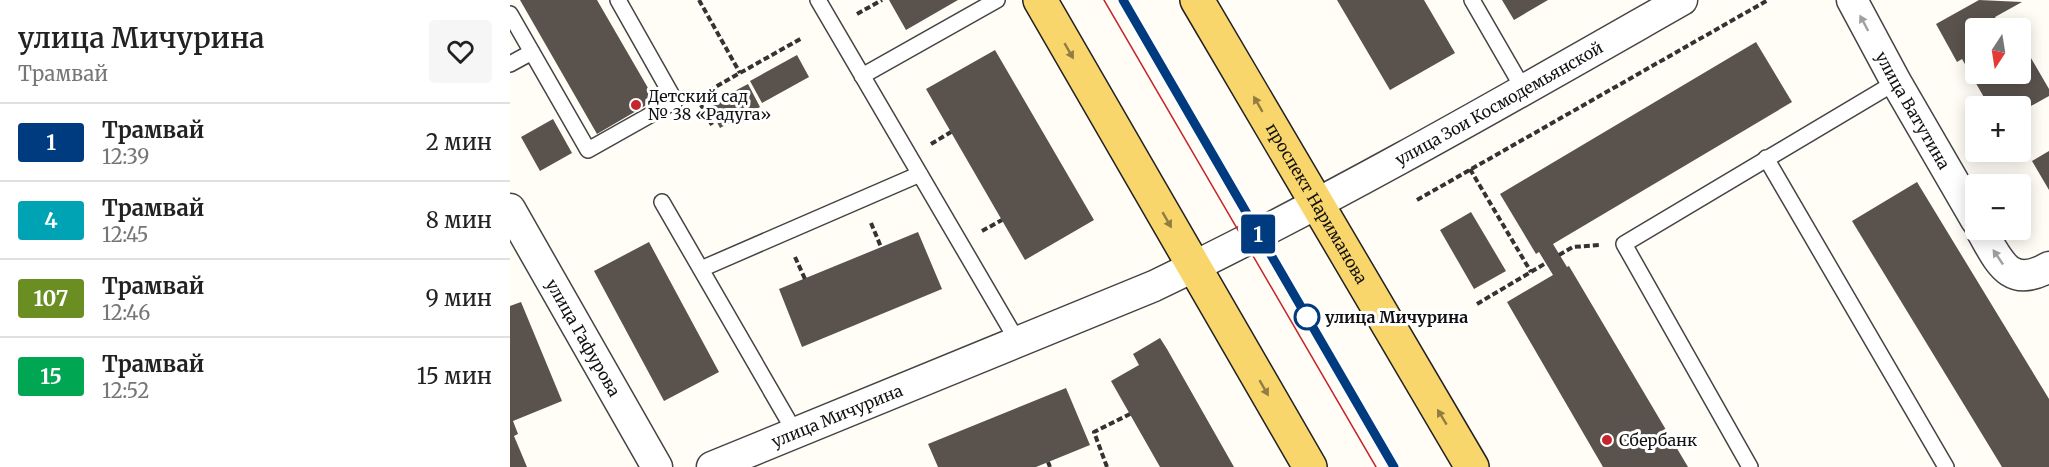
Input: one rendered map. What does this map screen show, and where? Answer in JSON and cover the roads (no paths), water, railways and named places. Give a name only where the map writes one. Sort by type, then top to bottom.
[{"type":"main road","points":[[1040,0],[1310,467]]},
{"type":"main road","name":"проспект Нариманова","points":[[1197,0],[1315,204],[1472,467]]},
{"type":"street","name":"улица Зои Космодемьянской","points":[[1194,267],[1395,163],[1682,0]]},
{"type":"street","name":"улица Ватутина","points":[[1852,0],[1896,82],[1965,201]]},
{"type":"street","name":"улица Гафурова","points":[[510,209],[657,467]]},
{"type":"street","points":[[1987,240],[2000,262],[2008,270],[2036,272]]},
{"type":"street","name":"улица Мичурина","points":[[712,467],[1018,342],[1194,267]]},
{"type":"lane","points":[[510,14],[588,150],[675,101],[618,0]]},
{"type":"lane","points":[[818,0],[1018,342]]},
{"type":"lane","points":[[862,76],[997,0]]},
{"type":"lane","points":[[1472,0],[1524,90]]},
{"type":"lane","points":[[510,64],[532,52]]},
{"type":"lane","points":[[1750,467],[1624,244],[1896,82]]},
{"type":"lane","points":[[1766,158],[1946,467]]},
{"type":"lane","points":[[701,269],[920,174]]},
{"type":"lane","points":[[662,202],[796,434]]},
{"type":"tram line","points":[[1104,0],[1376,467]]},
{"type":"tram line","points":[[1123,0],[1394,467]]},
{"type":"tram line","name":"1","points":[[1123,0],[1394,467]]},
{"type":"place","name":"Детский сад № 38 «Радуга»","points":[[636,105]]},
{"type":"place","name":"улица Мичурина","points":[[1307,317]]},
{"type":"place","name":"Сбербанк","points":[[1607,440]]}]
